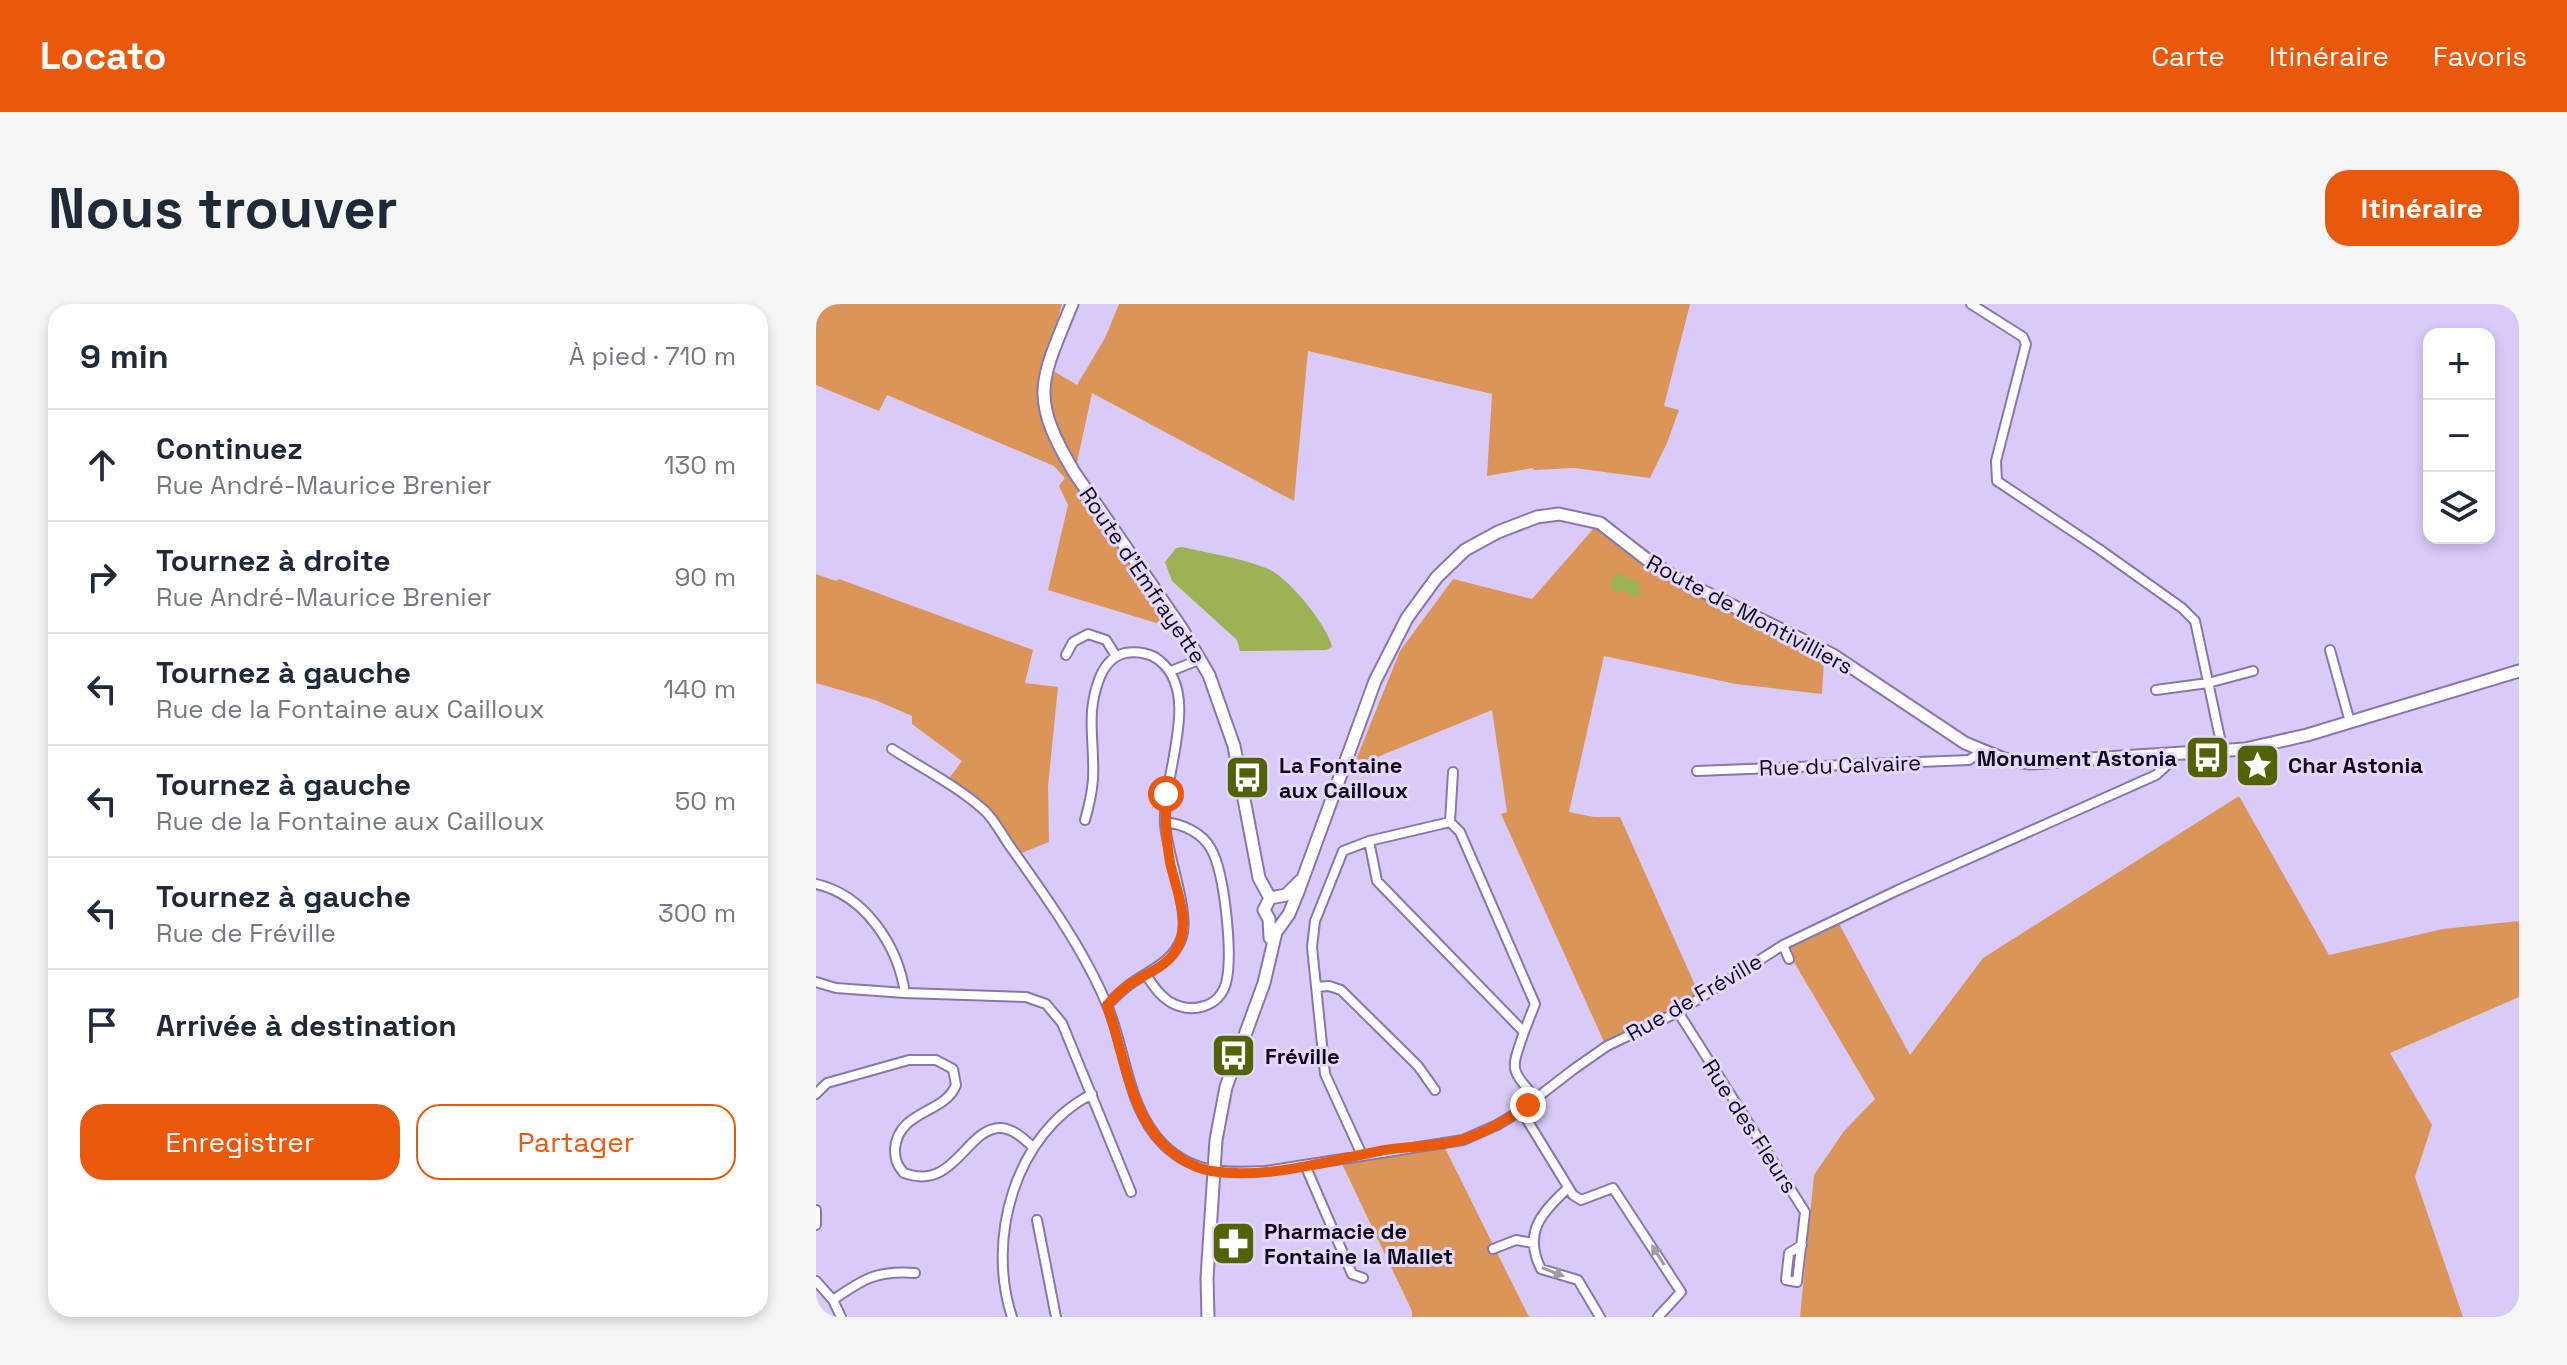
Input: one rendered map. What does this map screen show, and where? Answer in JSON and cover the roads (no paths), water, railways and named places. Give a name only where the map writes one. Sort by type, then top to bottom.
[{"type":"street","name":"Route d'Emfrayette","points":[[1072,304],[1044,374],[1047,416],[1074,472],[1201,659],[1234,746],[1259,878],[1276,897]]},
{"type":"street","points":[[1971,304],[2023,337],[2026,344],[1996,461],[1997,481],[2099,549],[2182,608],[2195,621],[2223,752]]},
{"type":"street","name":"Route de Montivilliers","points":[[1290,908],[1375,681],[1407,618],[1437,577],[1465,550],[1498,532],[1537,517],[1559,514],[1600,523],[1680,580],[1833,655],[1965,743],[2004,759],[2030,763],[2223,752],[2281,741],[2519,671]]},
{"type":"street","points":[[1066,655],[1073,642],[1088,634],[1106,640],[1116,656]]},
{"type":"street","points":[[2330,650],[2350,722]]},
{"type":"street","points":[[1085,820],[1093,776],[1089,725],[1091,707],[1102,673],[1116,656],[1135,652],[1154,656],[1171,671],[1180,704],[1165,822],[1183,928],[1175,951],[1161,966],[1130,984],[1107,1005]]},
{"type":"street","points":[[1171,671],[1201,659]]},
{"type":"street","points":[[2156,690],[2208,683],[2253,671]]},
{"type":"street","points":[[892,749],[986,812],[1074,944],[1107,1005],[1123,1067],[1152,1130],[1162,1144],[1175,1154],[1193,1166],[1214,1172]]},
{"type":"street","name":"Rue du Calvaire","points":[[1697,771],[1969,760],[1981,752]]},
{"type":"street","name":"Rue de Fréville","points":[[1214,1172],[1266,1171],[1463,1140],[1521,1110],[1607,1046],[1678,1012],[1783,945],[2156,775],[2163,769],[2160,765],[2163,755]]},
{"type":"street","points":[[1453,772],[1450,822],[1460,832],[1535,1004],[1513,1066],[1515,1075],[1536,1099]]},
{"type":"street","points":[[1146,975],[1156,991],[1171,1002],[1196,1009],[1205,1007],[1226,984],[1228,964],[1223,890],[1212,849],[1181,824],[1165,822]]},
{"type":"street","points":[[1362,1155],[1325,1074],[1312,947],[1315,921],[1343,851],[1369,841],[1450,822]]},
{"type":"street","points":[[1369,841],[1377,881],[1524,1032]]},
{"type":"street","name":"Route de Montivilliers","points":[[1276,897],[1291,891],[1305,874]]},
{"type":"street","points":[[816,884],[839,892],[879,927],[897,959],[905,993]]},
{"type":"street","points":[[1208,1317],[1207,1278],[1216,1140],[1226,1087],[1256,1006],[1269,962],[1276,932],[1289,914],[1288,902],[1276,897],[1264,906],[1269,919],[1269,962]]},
{"type":"street","points":[[1269,919],[1282,921]]},
{"type":"street","points":[[1783,945],[1789,959]]},
{"type":"street","points":[[816,982],[836,988],[905,993],[1026,997],[1046,1004],[1062,1023],[1131,1192]]},
{"type":"street","points":[[1316,987],[1329,986],[1341,990],[1418,1066],[1435,1090]]},
{"type":"street","name":"Rue des Fleurs","points":[[1678,1012],[1805,1212],[1802,1245]]},
{"type":"street","points":[[816,1094],[827,1083],[909,1060],[936,1060],[953,1069],[956,1085],[948,1097],[909,1121],[901,1133],[896,1143],[896,1161],[904,1173],[922,1176],[939,1172],[950,1166],[986,1132],[994,1129],[1009,1130],[1033,1147]]},
{"type":"street","points":[[1012,1317],[1003,1273],[1003,1238],[1016,1184],[1033,1147],[1061,1116],[1092,1094]]},
{"type":"street","points":[[1521,1110],[1567,1189],[1581,1200],[1613,1188],[1681,1292],[1658,1317]]},
{"type":"street","points":[[1305,1165],[1352,1274],[1363,1278]]},
{"type":"street","points":[[1567,1189],[1543,1211],[1533,1243],[1535,1257],[1541,1269],[1578,1280],[1600,1317]]},
{"type":"street","points":[[816,1210],[816,1225]]},
{"type":"street","points":[[1037,1220],[1056,1317]]},
{"type":"street","points":[[1493,1249],[1516,1240],[1533,1243]]},
{"type":"street","points":[[833,1300],[864,1279],[895,1272],[915,1273]]},
{"type":"street","points":[[816,1281],[833,1300],[841,1317]]},
{"type":"place","name":"Monument Astonia","points":[[2208,758]]},
{"type":"place","name":"Char Astonia","points":[[2257,765]]},
{"type":"place","name":"La Fontaine aux Cailloux","points":[[1248,778]]},
{"type":"place","name":"Fréville","points":[[1234,1056]]},
{"type":"place","name":"Pharmacie de Fontaine la Mallet","points":[[1233,1244]]}]
